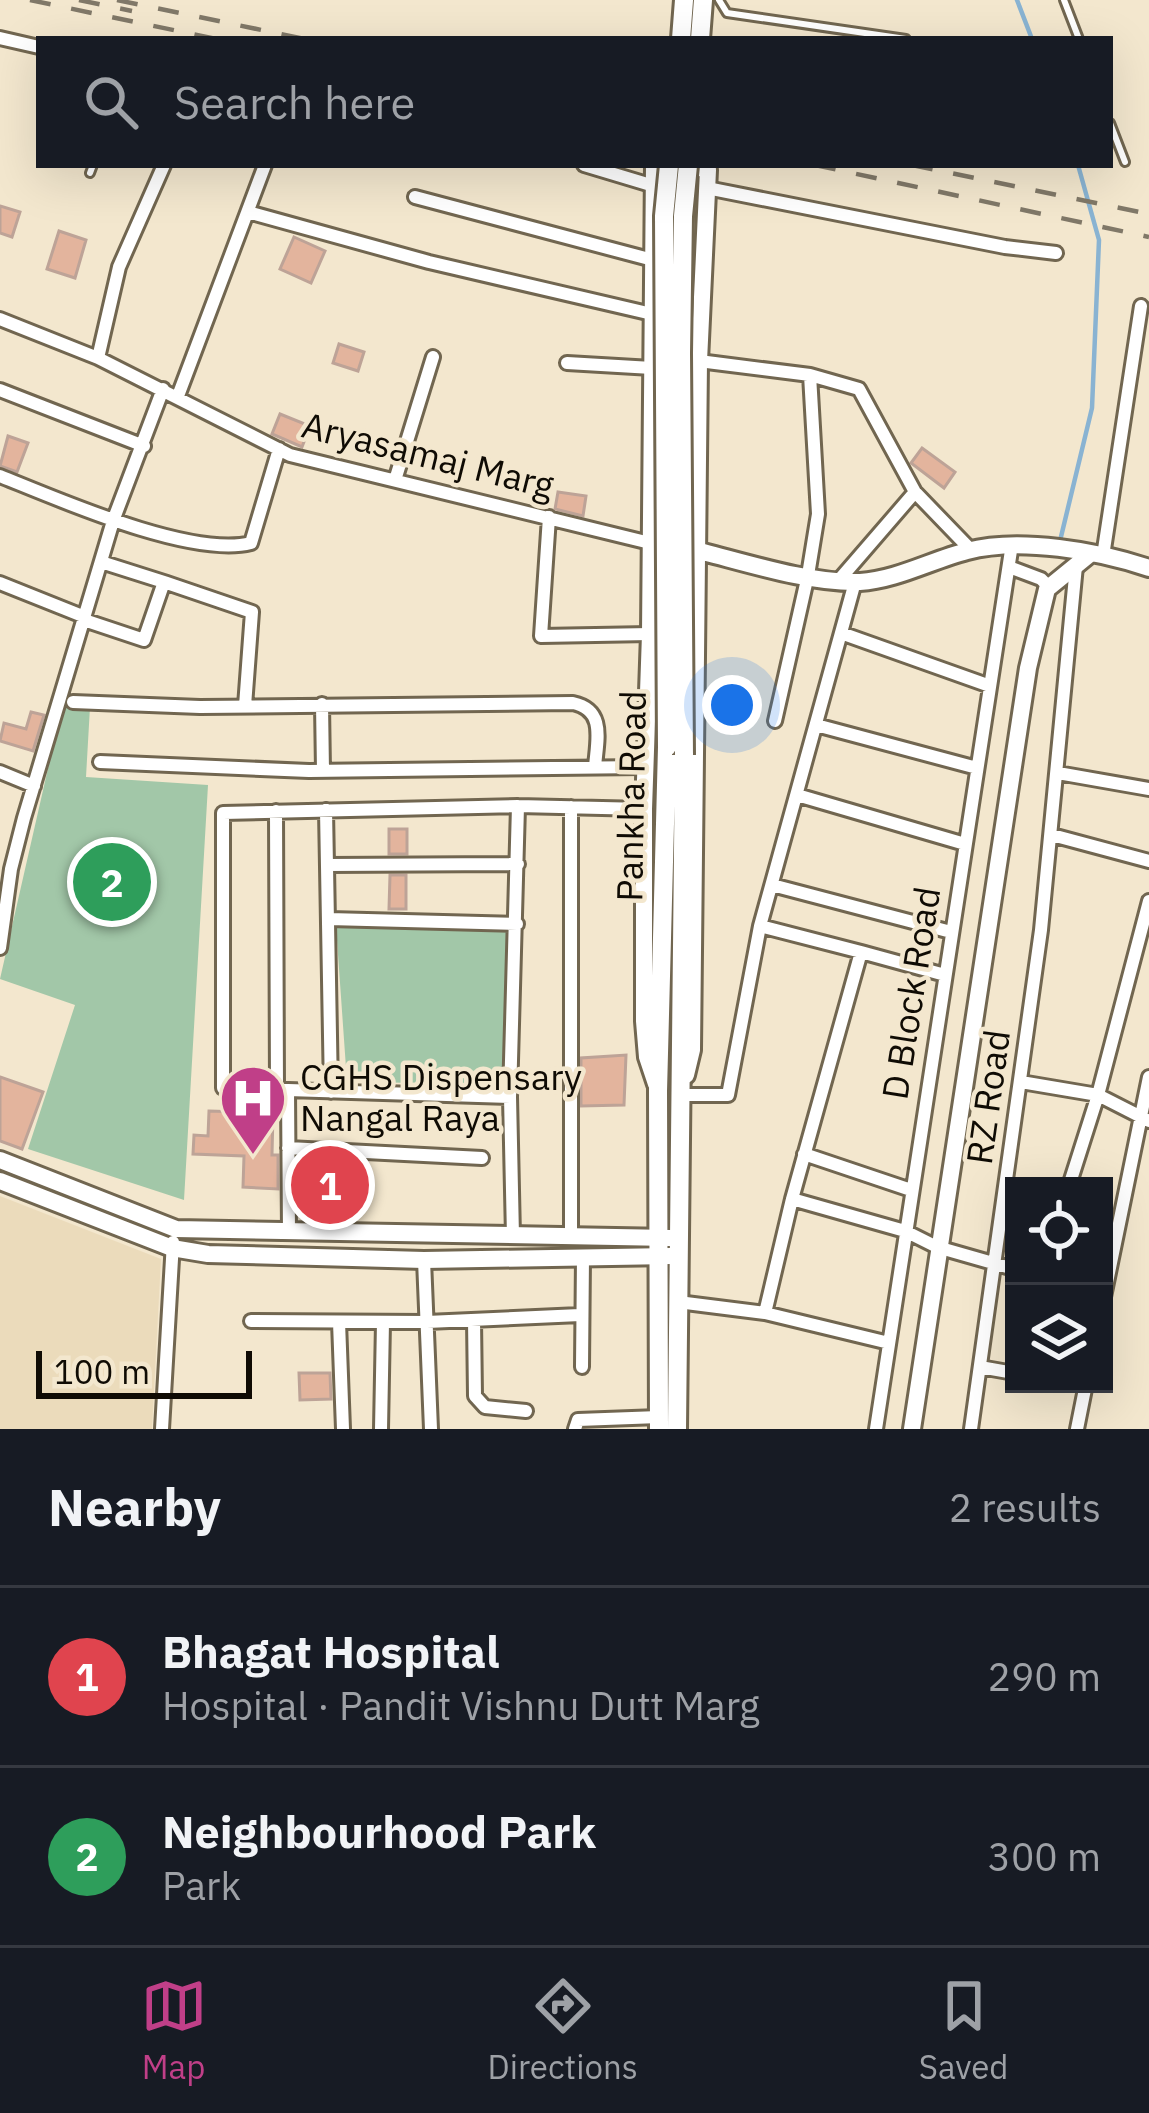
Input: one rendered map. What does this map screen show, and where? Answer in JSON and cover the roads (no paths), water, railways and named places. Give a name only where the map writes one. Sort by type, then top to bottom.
[{"type":"main road","points":[[681,36],[684,0]]},
{"type":"main road","points":[[700,36],[703,0]]},
{"type":"main road","name":"Pankha Road","points":[[658,1423],[680,1095],[664,216],[670,168]]},
{"type":"main road","name":"Pankha Road","points":[[676,1429],[678,1302],[668,1247],[658,1091],[675,751],[682,216],[688,168]]},
{"type":"street","points":[[0,38],[36,46]]},
{"type":"street","points":[[98,358],[119,267],[163,168]]},
{"type":"street","points":[[178,396],[264,168]]},
{"type":"street","points":[[594,168],[654,186]]},
{"type":"street","points":[[654,168],[644,1021],[647,1057],[658,1091]]},
{"type":"street","points":[[708,168],[699,361],[692,1050],[680,1095],[728,1095],[760,926],[841,633],[847,581],[915,492]]},
{"type":"street","points":[[707,188],[1005,248],[1056,253]]},
{"type":"street","points":[[415,197],[652,260]]},
{"type":"street","points":[[248,212],[429,262],[652,314]]},
{"type":"street","name":"RZ Road","points":[[970,1429],[1090,558],[1141,306]]},
{"type":"street","name":"Aryasamaj Marg","points":[[0,319],[98,358],[290,454],[650,541]]},
{"type":"street","points":[[396,478],[434,357]]},
{"type":"street","points":[[699,361],[811,376],[860,389],[915,492],[970,550]]},
{"type":"street","points":[[567,363],[652,368]]},
{"type":"street","points":[[775,721],[808,575],[818,502],[811,376]]},
{"type":"street","points":[[1,939],[11,869],[34,785],[113,521],[163,389]]},
{"type":"street","points":[[0,390],[144,446]]},
{"type":"street","points":[[0,476],[113,521],[228,549],[251,543],[279,448]]},
{"type":"street","points":[[549,517],[541,636],[650,634]]},
{"type":"street","points":[[650,541],[847,581],[1012,544],[1149,568]]},
{"type":"street","name":"D Block Road","points":[[876,1429],[1012,544]]},
{"type":"street","points":[[912,1429],[1028,668],[1049,587],[1090,558]]},
{"type":"street","points":[[101,562],[251,612],[245,706]]},
{"type":"street","points":[[1009,567],[1049,587]]},
{"type":"street","points":[[0,583],[144,640],[164,582]]},
{"type":"street","points":[[841,633],[990,686]]},
{"type":"street","points":[[73,702],[245,706],[574,703],[589,706],[596,714],[595,767]]},
{"type":"street","points":[[322,704],[323,771]]},
{"type":"street","points":[[816,725],[977,768]]},
{"type":"street","points":[[100,762],[323,771],[644,767]]},
{"type":"street","points":[[0,772],[34,785]]},
{"type":"street","points":[[1058,773],[1149,789]]},
{"type":"street","points":[[797,795],[965,844]]},
{"type":"street","points":[[510,1097],[223,1088],[223,813],[518,806],[644,809]]},
{"type":"street","points":[[513,1238],[510,1097],[518,806]]},
{"type":"street","points":[[571,807],[571,1237]]},
{"type":"street","points":[[326,810],[332,1092]]},
{"type":"street","points":[[276,812],[289,1233]]},
{"type":"street","points":[[1052,835],[1149,861]]},
{"type":"street","points":[[327,865],[518,864]]},
{"type":"street","points":[[772,885],[951,932]]},
{"type":"street","points":[[1072,1177],[1149,901]]},
{"type":"street","points":[[329,919],[517,924]]},
{"type":"street","points":[[760,926],[945,975]]},
{"type":"street","points":[[765,1313],[861,952]]},
{"type":"street","points":[[1107,1285],[1145,1119],[1149,1077]]},
{"type":"street","points":[[1021,1082],[1098,1095],[1145,1119]]},
{"type":"street","points":[[289,1148],[482,1158]]},
{"type":"street","points":[[804,1154],[911,1190]]},
{"type":"street","points":[[0,1160],[174,1238],[289,1233],[571,1237],[668,1247]]},
{"type":"street","points":[[0,1181],[227,1255],[424,1260],[583,1257],[668,1247]]},
{"type":"street","points":[[792,1198],[1005,1267]]},
{"type":"street","points":[[162,1429],[174,1238]]},
{"type":"street","points":[[581,1367],[583,1257]]},
{"type":"street","points":[[424,1260],[430,1429]]},
{"type":"street","points":[[678,1302],[765,1313],[889,1343]]},
{"type":"street","points":[[251,1321],[427,1322],[580,1315]]},
{"type":"street","points":[[474,1320],[475,1396],[484,1407],[526,1411]]},
{"type":"street","points":[[339,1322],[343,1429]]},
{"type":"street","points":[[381,1429],[383,1322]]},
{"type":"street","points":[[980,1367],[1005,1371]]},
{"type":"street","points":[[1077,1429],[1083,1393]]},
{"type":"street","points":[[575,1429],[578,1420],[658,1423]]},
{"type":"lane","points":[[718,0],[727,13],[885,36]]},
{"type":"lane","points":[[1064,0],[1077,36]]},
{"type":"lane","points":[[1113,131],[1125,162]]},
{"type":"waterway","points":[[1017,0],[1031,36]]},
{"type":"waterway","points":[[1060,541],[1092,408],[1099,240],[1079,168]]},
{"type":"railway","points":[[30,0],[202,36]]},
{"type":"railway","points":[[79,0],[132,11]]},
{"type":"railway","points":[[117,0],[291,36]]},
{"type":"railway","points":[[829,168],[1149,237]]},
{"type":"railway","points":[[927,168],[1149,214]]},
{"type":"place","name":"Neighbourhood Park","points":[[112,882]]},
{"type":"place","name":"CGHS Dispensary Nangal Raya","points":[[253,1157]]},
{"type":"place","name":"Bhagat Hospital","points":[[330,1185]]}]
